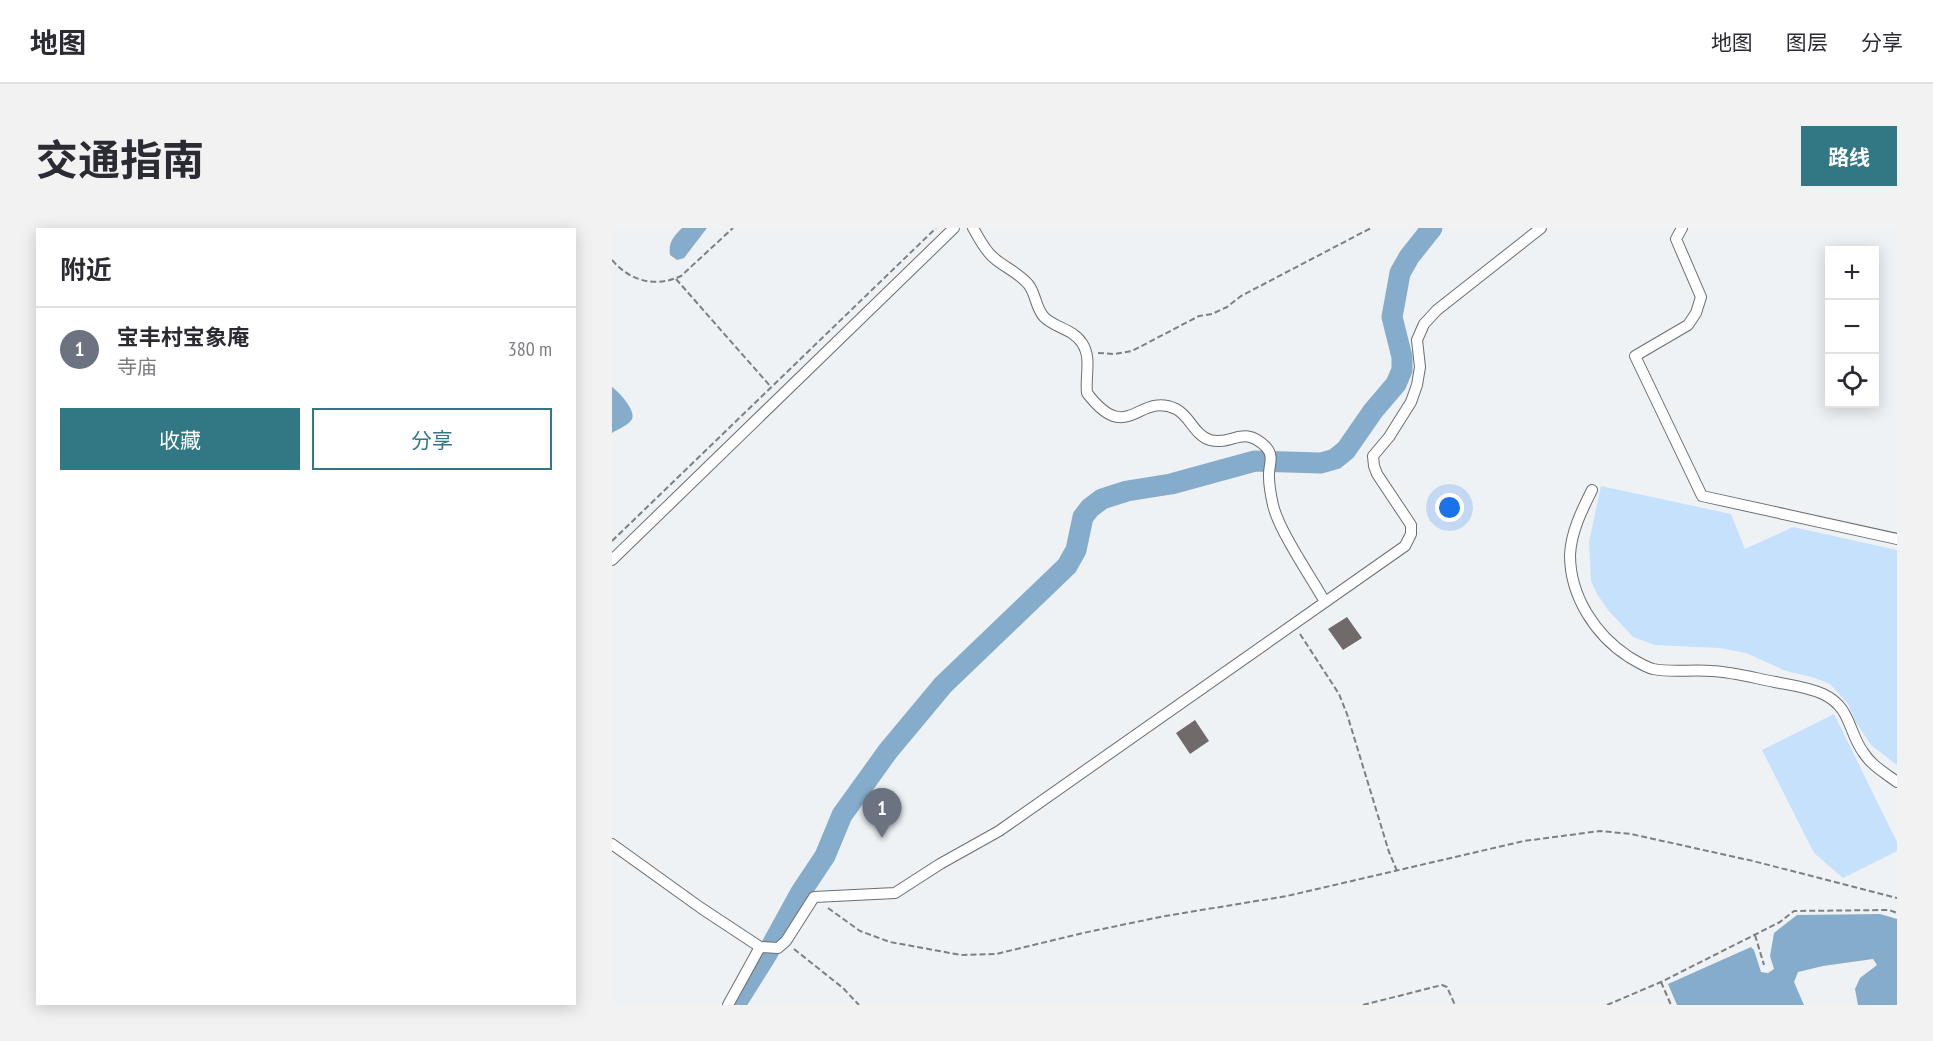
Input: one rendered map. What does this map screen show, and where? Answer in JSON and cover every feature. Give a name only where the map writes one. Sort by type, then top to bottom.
[{"type":"street","points":[[612,560],[954,228]]},
{"type":"street","points":[[973,228],[992,257],[1027,283],[1044,316],[1057,326],[1073,333],[1082,342],[1087,354],[1087,393],[1113,417],[1123,417],[1162,406],[1176,409],[1199,433],[1210,440],[1241,435],[1257,439],[1271,460],[1268,474],[1274,508],[1289,541],[1325,602]]},
{"type":"street","points":[[612,844],[701,908],[761,947],[782,944],[814,897],[895,893],[940,864],[999,831],[1405,546],[1411,534],[1411,525],[1377,474],[1373,456],[1389,437],[1414,393],[1420,367],[1417,340],[1424,324],[1437,310],[1541,228]]},
{"type":"street","points":[[1682,228],[1676,239],[1701,297],[1696,313],[1688,325],[1635,356],[1702,496],[1897,539]]},
{"type":"street","points":[[1592,490],[1579,517],[1574,536],[1570,554],[1572,573],[1578,596],[1588,616],[1615,648],[1650,669],[1731,673],[1814,690],[1827,696],[1849,718],[1862,752],[1872,763],[1897,782]]},
{"type":"street","points":[[728,1005],[761,947]]},
{"type":"path","points":[[612,260],[637,280],[654,283],[676,279],[733,228]]},
{"type":"path","points":[[612,541],[936,228]]},
{"type":"path","points":[[1087,354],[1092,352],[1115,354],[1132,351],[1199,316],[1212,314],[1227,307],[1241,296],[1371,228]]},
{"type":"path","points":[[676,279],[771,388]]},
{"type":"path","points":[[1293,624],[1339,694],[1397,871]]},
{"type":"path","points":[[814,897],[860,931],[890,942],[961,955],[996,954],[1165,916],[1287,896],[1524,841],[1614,831],[1754,861],[1897,898]]},
{"type":"path","points":[[1606,1005],[1661,982],[1755,935],[1780,922],[1794,911],[1889,910],[1897,914]]},
{"type":"path","points":[[1755,935],[1764,965]]},
{"type":"path","points":[[782,944],[843,988],[859,1005]]},
{"type":"path","points":[[1661,982],[1671,1005]]},
{"type":"path","points":[[1363,1005],[1442,985],[1447,987],[1455,1005]]},
{"type":"shaded area","points":[[682,228],[707,228],[684,258],[677,260],[670,255],[670,246]]},
{"type":"shaded area","points":[[612,387],[626,402],[633,415],[628,423],[612,433]]},
{"type":"shaded area","points":[[1601,486],[1731,514],[1745,549],[1793,527],[1897,550],[1897,765],[1871,745],[1855,721],[1848,704],[1830,684],[1786,671],[1746,653],[1720,648],[1655,645],[1633,637],[1608,610],[1591,581],[1589,542]]},
{"type":"shaded area","points":[[1834,714],[1897,842],[1897,851],[1843,878],[1814,853],[1762,750]]},
{"type":"shaded area","points":[[1880,914],[1897,919],[1897,1005],[1858,1005],[1855,989],[1860,978],[1877,965],[1873,959],[1798,972],[1794,982],[1804,1005],[1677,1005],[1668,984],[1751,947],[1761,972],[1768,973],[1774,969],[1770,956],[1774,933],[1797,915]]},
{"type":"building","points":[[1347,617],[1362,638],[1343,650],[1328,629]]},
{"type":"building","points":[[1195,720],[1209,741],[1190,754],[1176,733]]},
{"type":"waterway","points":[[735,1005],[767,954],[801,892],[825,856],[842,815],[888,751],[943,685],[1067,566],[1076,550],[1083,517],[1090,508],[1102,499],[1127,491],[1171,484],[1255,461],[1321,463],[1335,459],[1346,450],[1373,411],[1396,384],[1402,370],[1402,357],[1392,317],[1400,273],[1409,257],[1432,228]]},
{"type":"place","name":"宝丰村宝象庵","points":[[882,838]]}]
